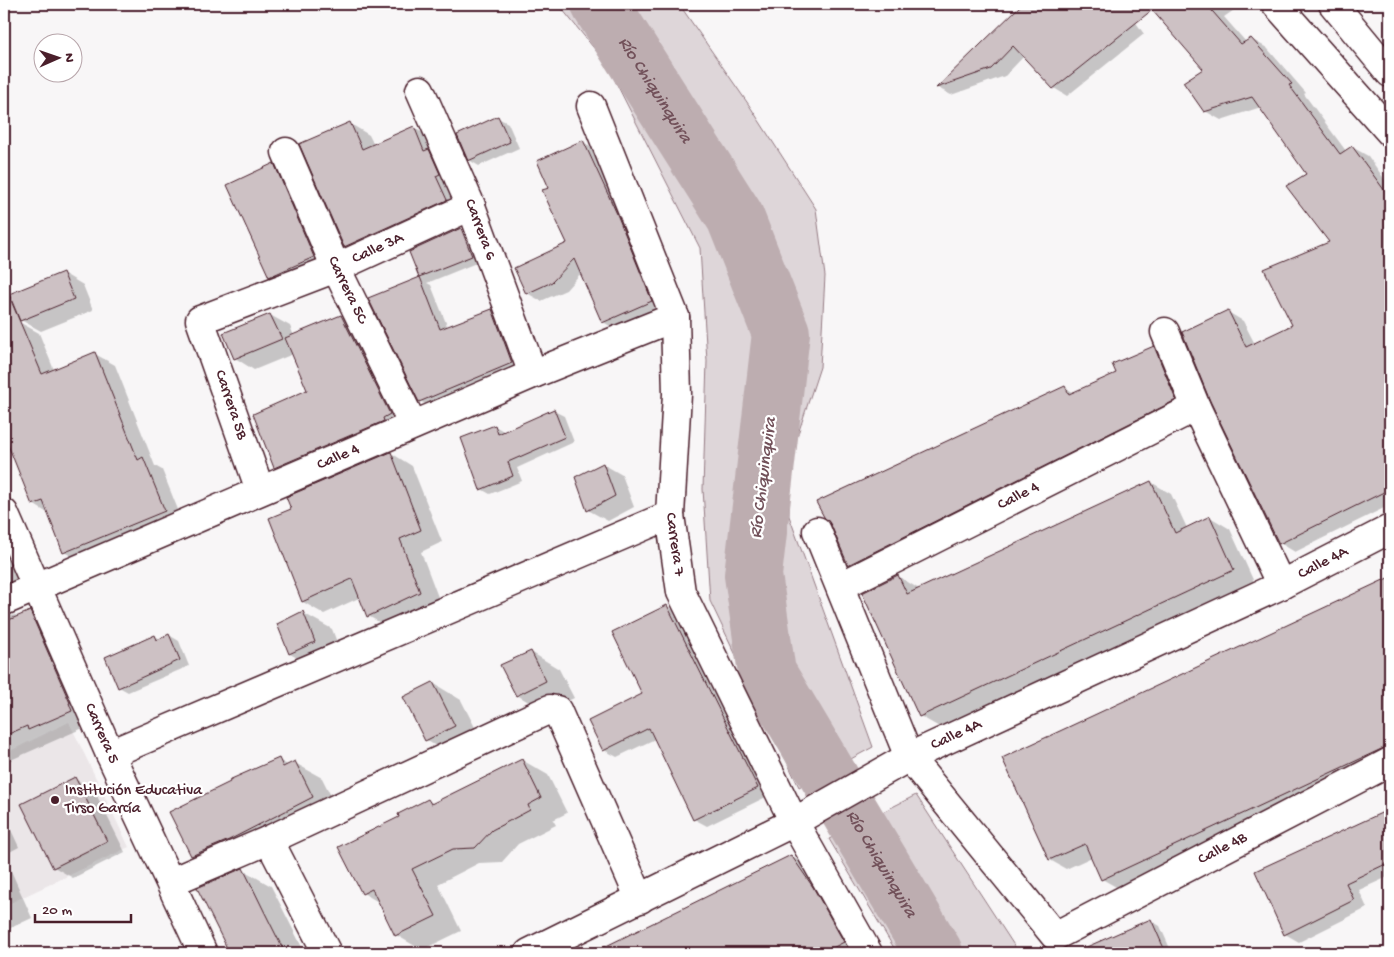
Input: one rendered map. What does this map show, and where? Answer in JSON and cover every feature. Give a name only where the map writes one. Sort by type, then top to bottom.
[{"type":"street","points":[[1276,4],[1390,132]]},
{"type":"street","points":[[1343,7],[1390,73]]},
{"type":"street","name":"Carrera 6","points":[[420,90],[471,206],[533,374]]},
{"type":"street","name":"Carrera 7","points":[[591,106],[675,317],[677,394],[670,515],[681,592],[806,816],[868,953]]},
{"type":"street","name":"Carrera 5C","points":[[286,152],[336,268],[413,425]]},
{"type":"street","name":"Calle 3A","points":[[200,320],[336,268],[471,206]]},
{"type":"street","name":"Calle 4","points":[[4,601],[533,374],[675,317]]},
{"type":"street","name":"Carrera 5B","points":[[200,320],[260,490]]},
{"type":"street","points":[[1165,332],[1196,407],[1281,586]]},
{"type":"street","name":"Calle 4","points":[[841,586],[1196,407]]},
{"type":"street","name":"Carrera 5","points":[[4,512],[110,754],[203,953]]},
{"type":"street","points":[[110,754],[670,515]]},
{"type":"street","name":"Calle 4A","points":[[529,953],[806,816],[909,757],[1281,586],[1390,529]]},
{"type":"street","points":[[816,531],[841,586],[909,757]]},
{"type":"street","points":[[171,882],[269,840],[550,708],[557,710],[640,899]]},
{"type":"street","name":"Calle 4B","points":[[909,757],[1055,936],[1390,762]]},
{"type":"street","points":[[269,840],[327,953]]},
{"type":"shaded area","points":[[558,4],[679,4],[749,105],[816,209],[825,276],[820,367],[790,458],[789,516],[873,747],[799,787],[710,601],[703,489],[707,361],[700,248],[606,63]]},
{"type":"shaded area","name":"Institución Educativa Tirso García","points":[[69,722],[129,847],[4,906],[4,754]]},
{"type":"shaded area","points":[[916,795],[1019,953],[897,953],[829,839]]},
{"type":"building","points":[[1022,4],[1206,4],[1241,44],[1251,38],[1292,84],[1289,85],[1340,154],[1352,146],[1390,198],[1390,489],[1279,544],[1210,401],[1182,332],[1228,310],[1246,347],[1292,325],[1264,269],[1329,242],[1286,186],[1306,174],[1252,97],[1204,112],[1183,82],[1203,69],[1152,10],[1053,89],[1013,46],[991,69],[936,88]]},
{"type":"building","points":[[498,116],[510,142],[468,161],[457,135]]},
{"type":"building","points":[[350,122],[362,149],[414,126],[424,151],[429,149],[440,174],[436,176],[447,200],[344,247],[299,144]]},
{"type":"building","points":[[583,140],[617,214],[652,301],[602,323],[574,259],[552,282],[526,294],[514,268],[567,243],[542,190],[549,188],[537,161]]},
{"type":"building","points":[[274,163],[314,257],[269,277],[227,185]]},
{"type":"building","points":[[461,228],[472,256],[419,277],[409,252]]},
{"type":"building","points":[[63,272],[74,299],[20,321],[9,294]]},
{"type":"building","points":[[420,277],[440,329],[492,309],[512,363],[419,402],[368,298]]},
{"type":"building","points":[[4,284],[42,374],[95,352],[138,460],[143,457],[165,511],[63,553],[43,501],[32,505],[4,435]]},
{"type":"building","points":[[270,314],[282,339],[234,359],[223,333]]},
{"type":"building","points":[[341,315],[390,414],[383,418],[384,421],[274,468],[253,414],[307,390],[285,338]]},
{"type":"building","points":[[1154,346],[1176,400],[848,565],[831,525],[816,502],[1065,386],[1069,394],[1116,373],[1112,364]]},
{"type":"building","points":[[554,409],[565,437],[508,462],[513,476],[480,490],[461,438],[495,425],[498,434]]},
{"type":"building","points":[[391,452],[421,530],[400,539],[420,592],[367,617],[352,579],[302,602],[269,518],[291,509],[286,497]]},
{"type":"building","points":[[603,463],[615,496],[587,511],[575,477]]},
{"type":"building","points":[[1151,481],[1175,533],[1210,516],[1234,570],[919,717],[862,593],[898,575],[907,594]]},
{"type":"building","points":[[1390,577],[1390,745],[1101,880],[1085,844],[1049,860],[1002,758]]},
{"type":"building","points":[[667,605],[758,788],[693,820],[649,728],[603,751],[588,721],[642,694],[612,632]]},
{"type":"building","points":[[30,611],[72,711],[28,730],[27,726],[4,736],[4,622]]},
{"type":"building","points":[[303,611],[315,642],[289,654],[277,624]]},
{"type":"building","points":[[169,634],[180,660],[118,688],[105,657],[155,635],[157,640]]},
{"type":"building","points":[[531,651],[546,681],[516,696],[500,665]]},
{"type":"building","points":[[433,682],[455,726],[425,741],[403,697]]},
{"type":"building","points":[[279,758],[283,767],[295,761],[313,797],[229,840],[191,856],[169,812],[230,782],[229,780]]},
{"type":"building","points":[[522,759],[541,798],[528,805],[530,810],[492,830],[475,848],[453,849],[412,869],[436,916],[395,936],[372,889],[362,894],[338,847],[399,817],[398,814],[428,799],[431,804]]},
{"type":"building","points":[[75,777],[107,841],[53,868],[21,804]]},
{"type":"building","points":[[1390,809],[1390,862],[1346,883],[1354,900],[1284,935],[1255,871]]},
{"type":"building","points":[[791,855],[813,887],[844,942],[823,953],[592,953]]},
{"type":"building","points":[[243,868],[285,953],[229,953],[197,888]]},
{"type":"building","points":[[1151,919],[1166,953],[1073,953],[1132,927]]},
{"type":"waterway","name":"Río Chiquinquira","points":[[600,4],[735,217],[781,333],[753,575],[767,673],[934,953]]},
{"type":"place","name":"Institución Educativa Tirso García","points":[[55,800]]}]
